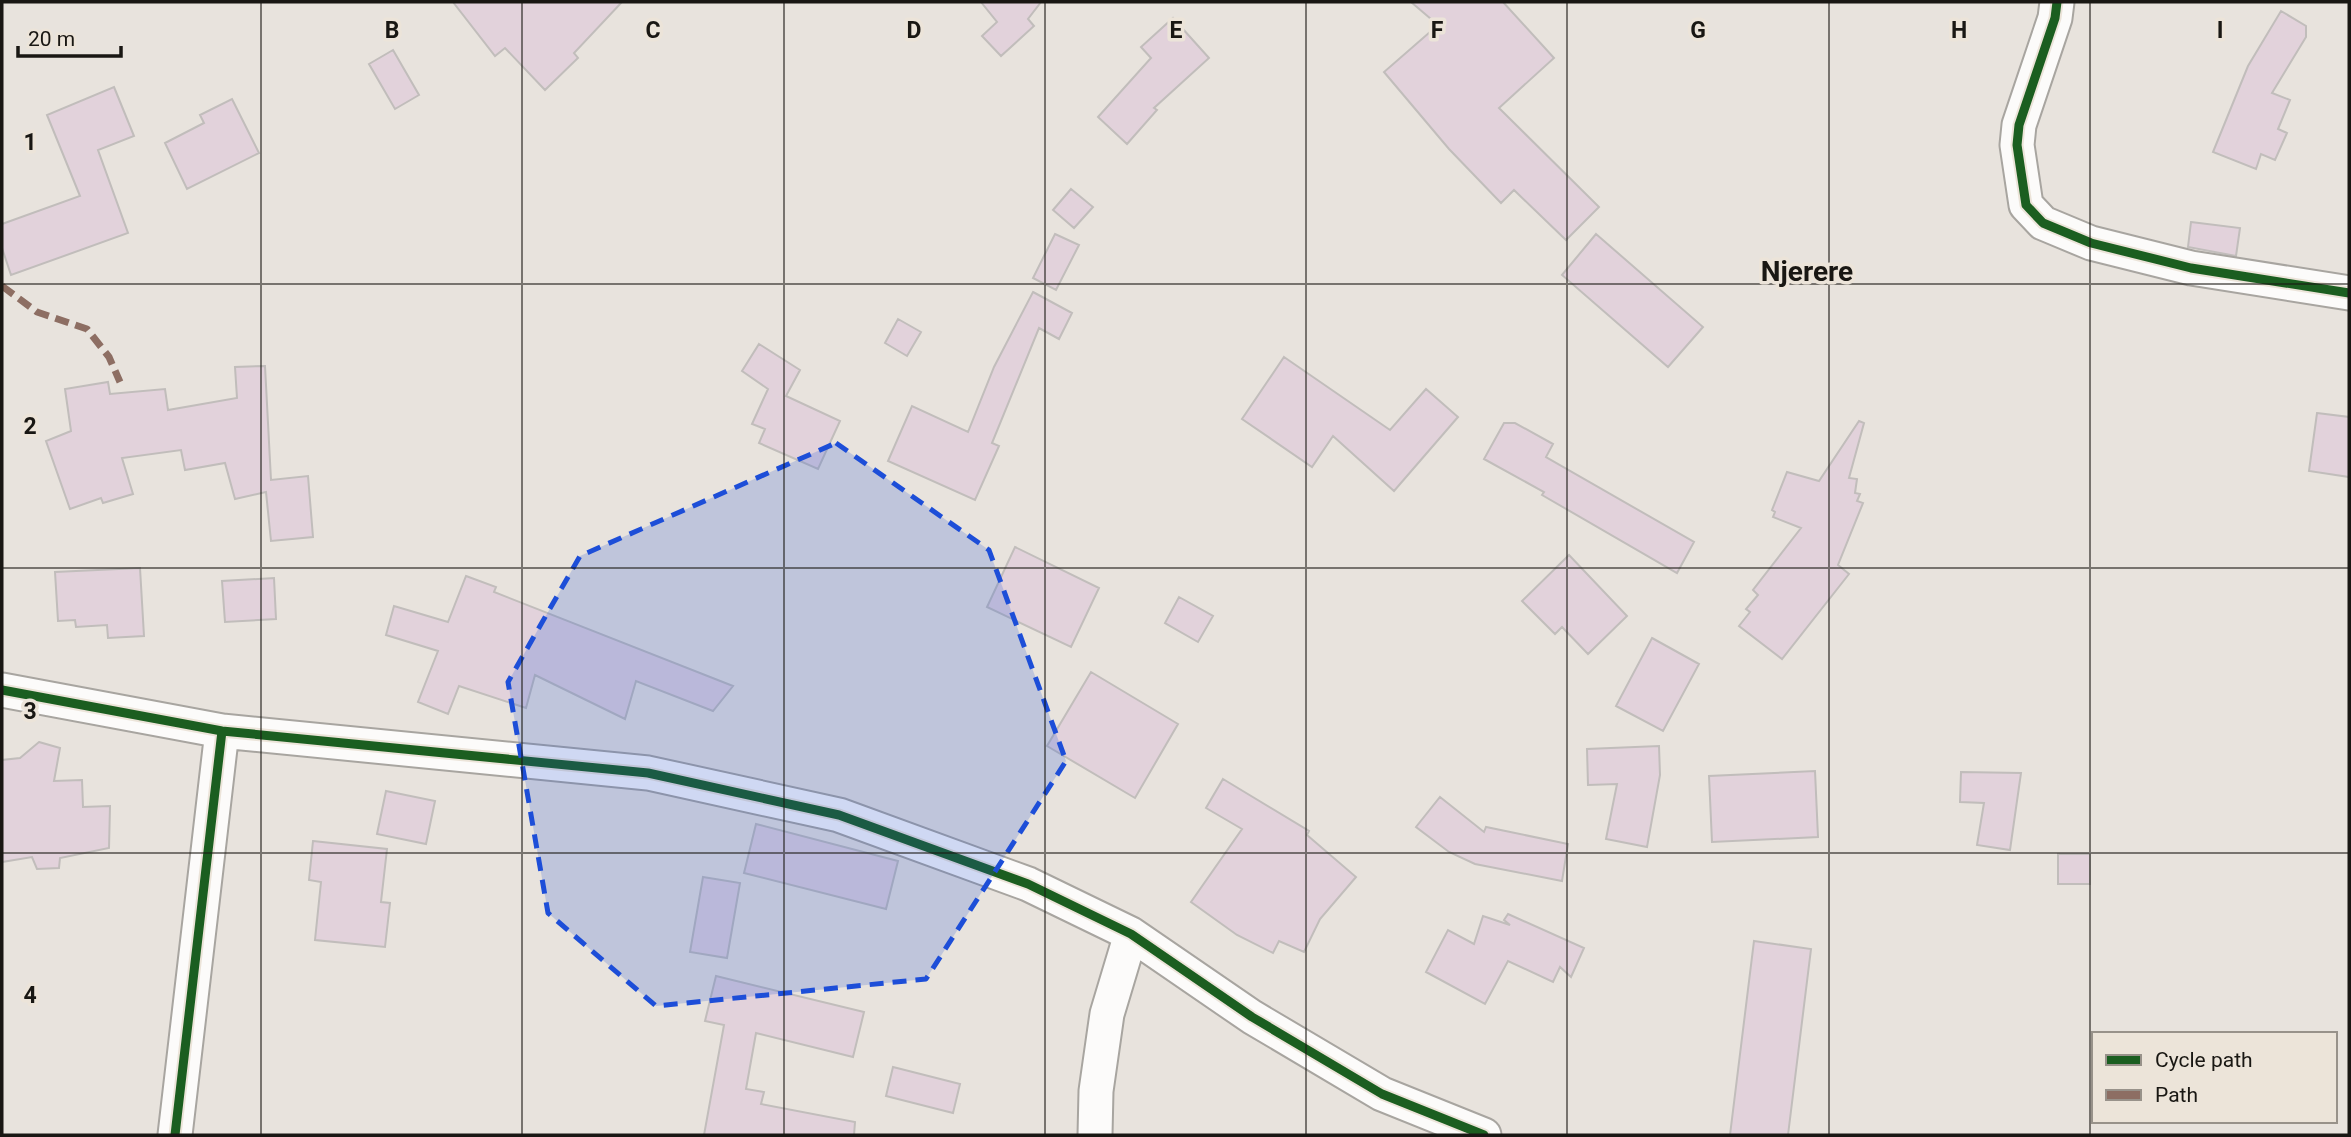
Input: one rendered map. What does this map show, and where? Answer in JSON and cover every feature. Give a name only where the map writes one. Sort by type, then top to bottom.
[{"type":"street","points":[[2057,2],[2055,18],[2019,125],[2017,145],[2026,205],[2043,223],[2091,243],[2191,268],[2349,293]]},
{"type":"street","points":[[2,690],[222,731],[648,773],[839,815],[1028,884],[1131,934],[1252,1017],[1382,1094],[1484,1135]]},
{"type":"street","points":[[175,1135],[222,731]]},
{"type":"street","points":[[1095,1135],[1096,1091],[1107,1014],[1131,934]]},
{"type":"highlighted area","points":[[836,443],[989,550],[1066,761],[926,979],[656,1006],[548,913],[508,682],[580,556]]},
{"type":"building","points":[[453,2],[622,2],[574,53],[578,58],[545,90],[505,48],[495,56]]},
{"type":"building","points":[[981,2],[1041,2],[1028,19],[1034,26],[1001,56],[982,36],[997,22]]},
{"type":"building","points":[[1411,2],[1503,2],[1554,58],[1499,108],[1599,207],[1566,240],[1514,190],[1501,203],[1449,149],[1384,72],[1438,25]]},
{"type":"building","points":[[2281,11],[2306,26],[2306,37],[2272,93],[2290,100],[2278,129],[2287,133],[2275,160],[2261,154],[2256,169],[2213,152],[2248,66]]},
{"type":"building","points":[[1173,18],[1209,58],[1154,108],[1157,110],[1127,144],[1098,117],[1151,58],[1141,47]]},
{"type":"building","points":[[393,50],[419,95],[395,109],[369,64]]},
{"type":"building","points":[[114,87],[134,136],[98,150],[128,233],[11,275],[2,248],[2,224],[80,196],[47,115]]},
{"type":"building","points":[[232,99],[259,153],[187,189],[165,143],[204,123],[200,115]]},
{"type":"building","points":[[1071,189],[1093,207],[1074,228],[1053,210]]},
{"type":"building","points":[[2191,222],[2240,228],[2236,256],[2188,247]]},
{"type":"building","points":[[1055,234],[1079,245],[1056,290],[1033,278]]},
{"type":"building","points":[[1596,234],[1703,327],[1668,367],[1562,275]]},
{"type":"building","points":[[1033,292],[1072,313],[1059,339],[1039,328],[992,443],[999,446],[975,500],[888,461],[912,406],[968,432],[994,367]]},
{"type":"building","points":[[898,319],[921,332],[907,356],[885,343]]},
{"type":"building","points":[[759,344],[800,370],[786,396],[840,421],[818,469],[759,443],[765,429],[752,424],[768,389],[742,371]]},
{"type":"building","points":[[1284,357],[1390,430],[1426,389],[1458,417],[1394,491],[1333,436],[1312,467],[1242,419]]},
{"type":"building","points":[[265,366],[271,480],[308,476],[313,537],[271,541],[266,492],[235,499],[225,463],[185,470],[181,450],[122,458],[133,494],[103,503],[101,498],[70,509],[46,441],[71,431],[65,389],[108,382],[110,394],[165,389],[168,410],[237,398],[235,367]]},
{"type":"building","points":[[2317,413],[2349,417],[2349,477],[2309,471]]},
{"type":"building","points":[[1859,421],[1864,423],[1849,478],[1857,479],[1855,493],[1860,494],[1857,501],[1863,503],[1838,565],[1849,574],[1782,659],[1739,626],[1750,612],[1746,609],[1758,595],[1753,590],[1801,528],[1773,517],[1775,512],[1772,510],[1787,472],[1819,481]]},
{"type":"building","points":[[1504,423],[1515,423],[1553,444],[1546,457],[1694,542],[1677,573],[1542,495],[1544,492],[1484,459]]},
{"type":"building","points":[[1015,547],[1099,588],[1071,647],[987,607]]},
{"type":"building","points":[[1569,555],[1627,616],[1588,654],[1562,627],[1555,634],[1522,601]]},
{"type":"building","points":[[140,568],[144,636],[108,638],[107,625],[76,627],[75,620],[58,621],[55,572]]},
{"type":"building","points":[[466,576],[496,587],[494,592],[733,686],[713,711],[636,681],[625,719],[535,675],[526,708],[459,686],[448,714],[418,702],[438,651],[386,635],[394,606],[448,622]]},
{"type":"building","points":[[274,578],[276,619],[225,622],[222,581]]},
{"type":"building","points":[[1179,597],[1213,616],[1198,642],[1165,623]]},
{"type":"building","points":[[1652,638],[1699,664],[1663,731],[1616,706]]},
{"type":"building","points":[[1091,672],[1178,724],[1135,798],[1047,746]]},
{"type":"building","points":[[39,742],[60,748],[54,781],[82,780],[83,807],[110,806],[109,848],[60,858],[59,868],[37,869],[32,857],[2,862],[2,760],[20,758]]},
{"type":"building","points":[[1659,746],[1660,775],[1647,847],[1606,839],[1617,784],[1588,785],[1587,749]]},
{"type":"building","points":[[1815,771],[1818,837],[1712,842],[1709,776]]},
{"type":"building","points":[[1961,772],[2021,773],[2010,850],[1977,845],[1984,803],[1960,802]]},
{"type":"building","points":[[1223,779],[1309,831],[1307,835],[1356,877],[1320,919],[1304,952],[1279,941],[1273,953],[1237,935],[1191,902],[1242,829],[1206,808]]},
{"type":"building","points":[[386,791],[435,801],[426,844],[377,834]]},
{"type":"building","points":[[1440,797],[1484,832],[1486,827],[1568,844],[1562,881],[1475,864],[1449,852],[1416,827]]},
{"type":"building","points":[[756,824],[898,861],[886,909],[744,873]]},
{"type":"building","points":[[313,841],[387,849],[381,902],[390,903],[385,947],[315,940],[321,882],[309,880]]},
{"type":"building","points":[[2058,854],[2090,854],[2090,884],[2058,884]]},
{"type":"building","points":[[703,877],[740,883],[727,958],[690,952]]},
{"type":"building","points":[[1508,914],[1584,948],[1571,977],[1560,967],[1553,982],[1508,961],[1485,1004],[1426,972],[1448,930],[1474,944],[1483,916],[1510,925],[1504,920]]},
{"type":"building","points":[[1754,941],[1811,949],[1788,1135],[1730,1135]]},
{"type":"building","points":[[716,976],[864,1012],[853,1057],[756,1033],[746,1089],[764,1092],[761,1104],[855,1122],[854,1135],[704,1135],[724,1025],[705,1021]]},
{"type":"building","points":[[893,1067],[960,1084],[953,1113],[886,1096]]},
{"type":"marked path","points":[[2,286],[37,312],[87,329],[109,357],[120,382]]},
{"type":"cycle path","points":[[2057,2],[2055,18],[2019,125],[2017,145],[2026,205],[2043,223],[2091,243],[2191,268],[2349,293]]},
{"type":"cycle path","points":[[2,690],[222,731],[648,773],[839,815],[1028,884],[1131,934],[1252,1017],[1382,1094],[1484,1135]]},
{"type":"cycle path","points":[[175,1135],[222,731]]},
{"type":"district","name":"Njerere","points":[[1807,271]]}]
